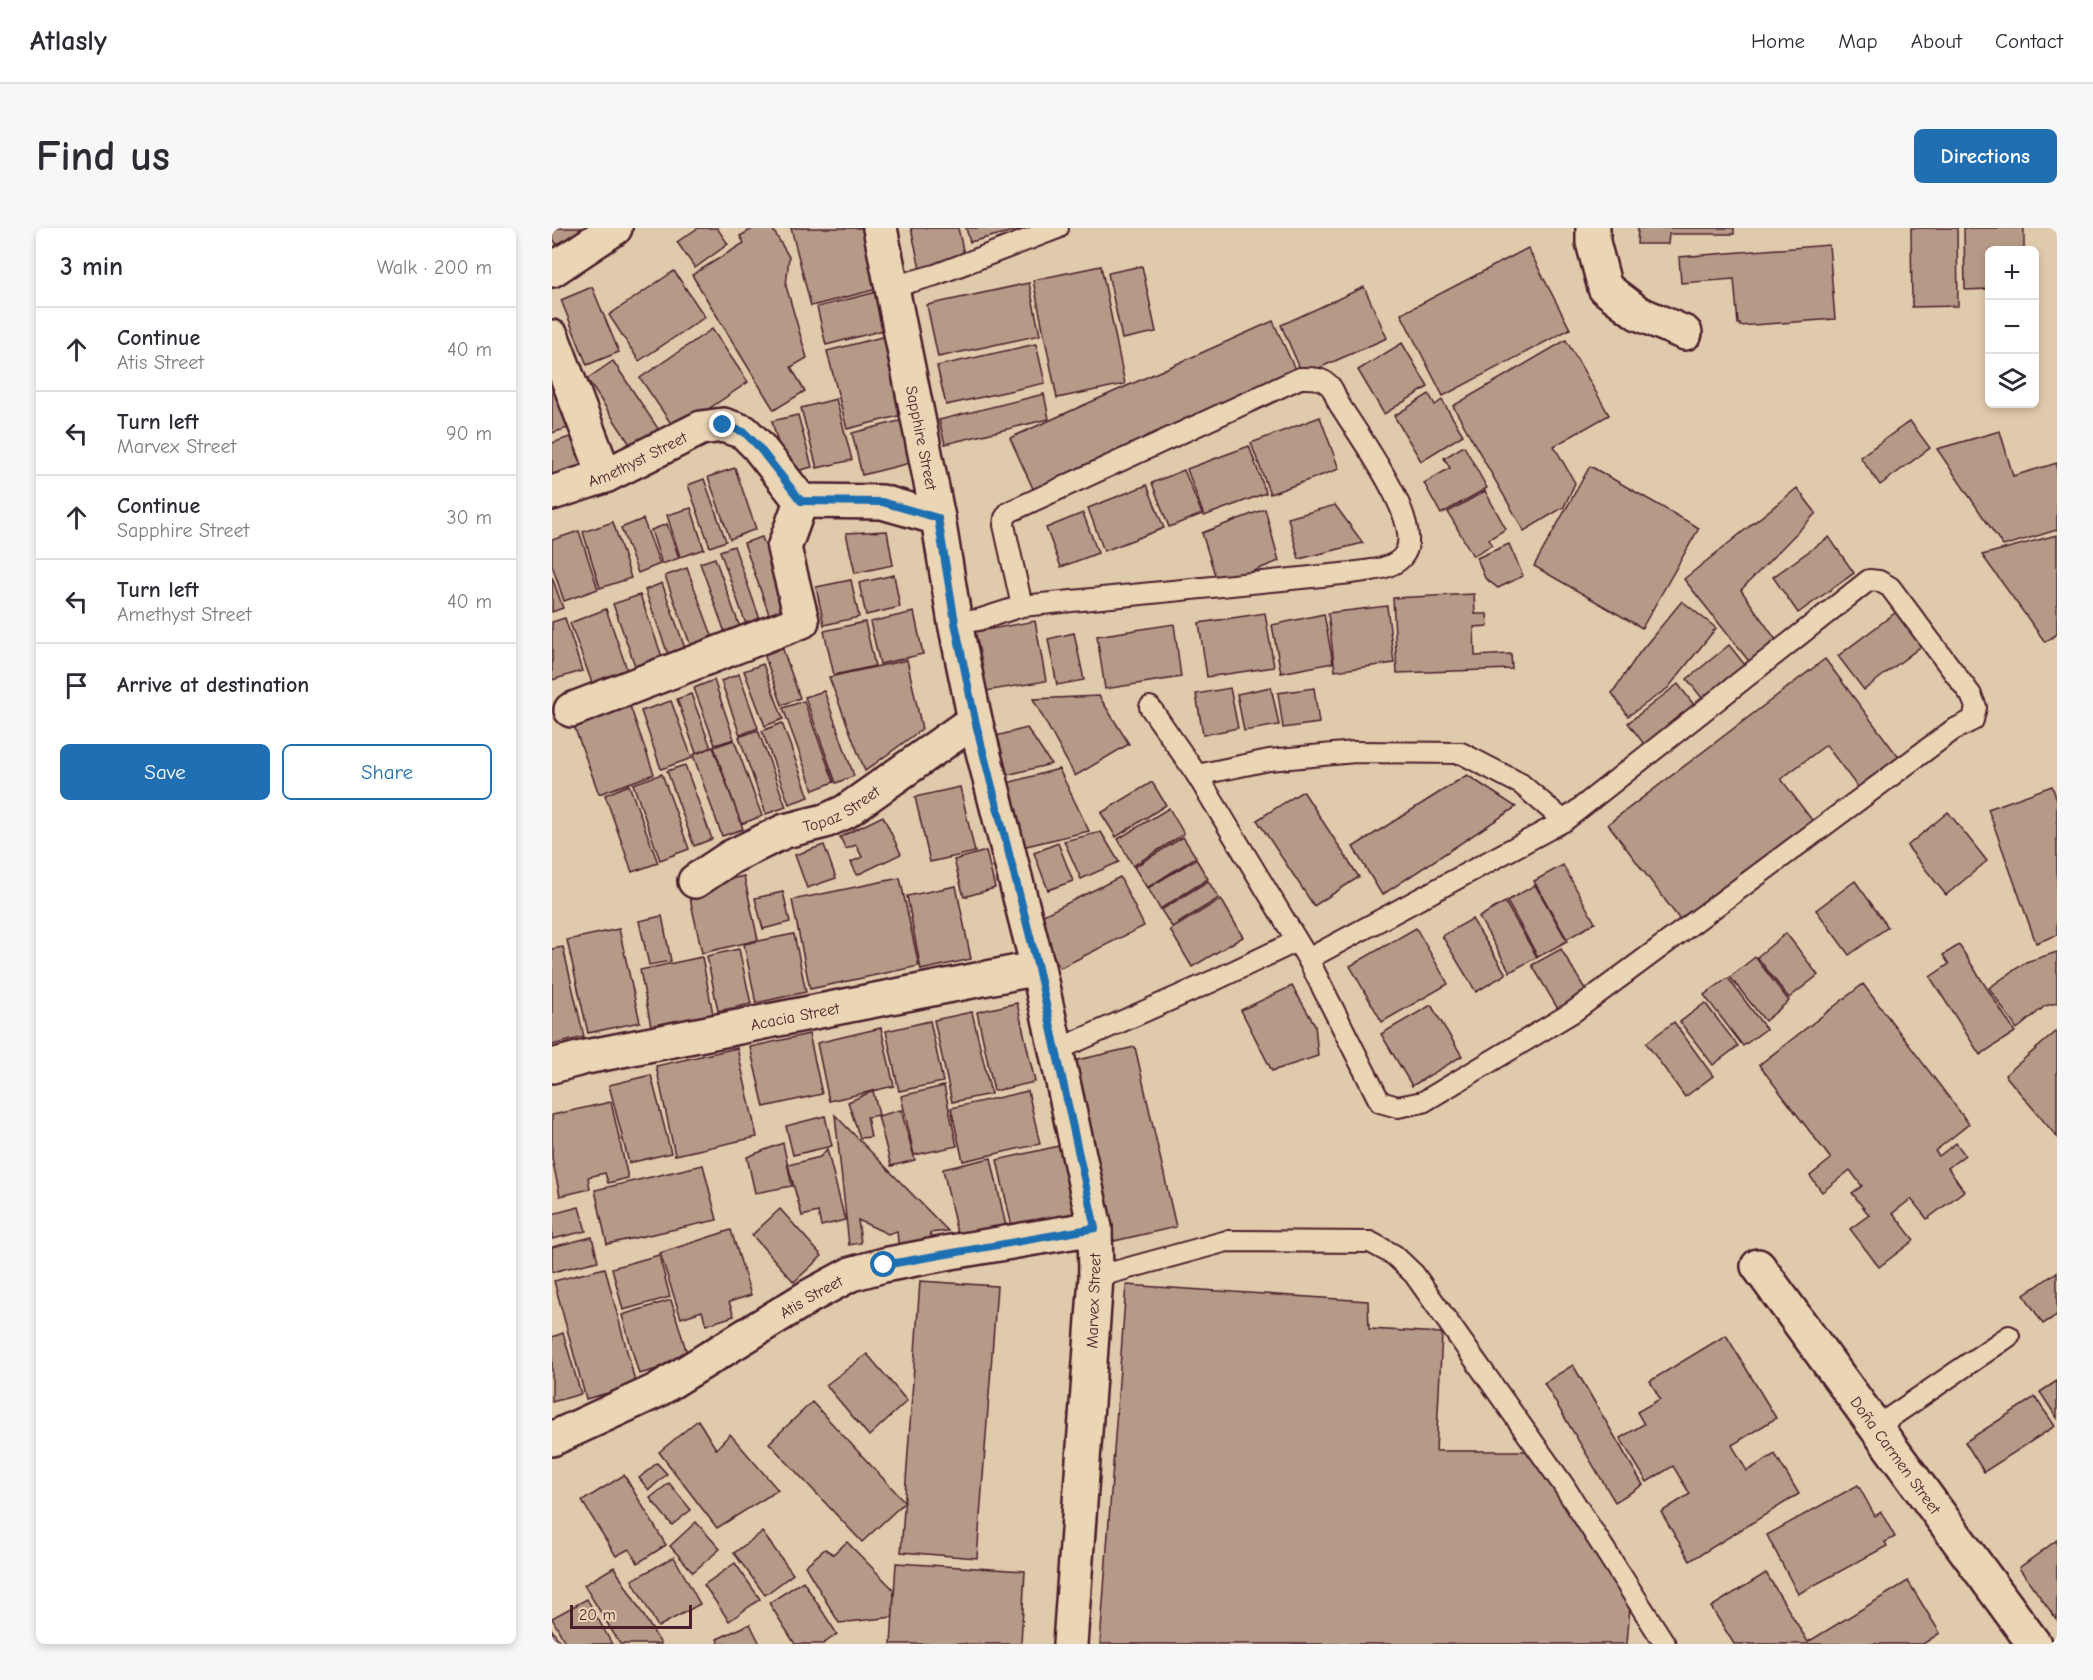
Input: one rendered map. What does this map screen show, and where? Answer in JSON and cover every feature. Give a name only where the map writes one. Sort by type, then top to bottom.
[{"type":"street","points":[[552,270],[615,228]]},
{"type":"street","name":"Sapphire Street","points":[[880,228],[938,518],[955,623],[975,720]]},
{"type":"street","points":[[1593,228],[1593,242],[1605,288],[1638,313],[1685,333]]},
{"type":"street","points":[[552,337],[605,476]]},
{"type":"street","name":"Amethyst Street","points":[[552,493],[605,476],[701,428],[723,425],[744,432],[801,501]]},
{"type":"street","points":[[572,710],[802,621],[784,548],[801,501],[882,502],[938,518]]},
{"type":"street","name":"Topaz Street","points":[[696,881],[731,857],[772,837],[785,831],[825,821],[845,812],[975,720]]},
{"type":"street","name":"Marvex Street","points":[[975,720],[1038,968],[1095,1228],[1096,1277],[1070,1644]]},
{"type":"street","name":"Acacia Street","points":[[552,1066],[586,1057],[1038,968]]},
{"type":"street","name":"Atis Street","points":[[552,1439],[656,1391],[810,1296],[851,1274],[951,1252],[1095,1228]]},
{"type":"street","name":"Doña Carmen Street","points":[[1758,1266],[2034,1644]]},
{"type":"lane","points":[[892,287],[935,274],[1058,228]]},
{"type":"lane","points":[[955,623],[978,620],[1023,606],[1351,573],[1386,567],[1405,555],[1409,535],[1405,519],[1379,464],[1330,386],[1316,377],[1300,378],[1009,512],[1004,525],[1023,606]]},
{"type":"lane","points":[[1150,707],[1197,775],[1297,940],[1380,1102],[1398,1107],[1423,1102],[1573,1012],[1953,730],[1973,720],[1977,707],[1971,695],[1890,588],[1880,581],[1869,580],[1564,821],[1308,959]]},
{"type":"lane","points":[[1197,775],[1269,760],[1355,752],[1461,753],[1521,784],[1564,821]]},
{"type":"lane","points":[[1057,1050],[1213,981],[1297,940]]},
{"type":"lane","points":[[1096,1277],[1227,1241],[1370,1242],[1394,1255],[1414,1274],[1562,1483],[1665,1644]]},
{"type":"lane","points":[[1876,1427],[2009,1336]]},
{"type":"building","points":[[552,228],[604,228],[562,253],[552,237]]},
{"type":"building","points":[[698,228],[717,228],[728,244],[695,268],[677,242]]},
{"type":"building","points":[[754,228],[772,228],[789,257],[786,286],[807,358],[791,367],[805,391],[774,410],[692,275],[744,243],[740,236]]},
{"type":"building","points":[[791,228],[874,228],[889,286],[811,306]]},
{"type":"building","points":[[911,228],[958,228],[965,259],[920,269]]},
{"type":"building","points":[[966,228],[1021,228],[1021,229],[970,242]]},
{"type":"building","points":[[1638,228],[1734,228],[1734,234],[1669,234],[1668,244],[1637,244]]},
{"type":"building","points":[[1911,228],[1957,228],[1958,306],[1912,307]]},
{"type":"building","points":[[1964,228],[2024,228],[2024,246],[1985,246],[1985,289],[1965,290]]},
{"type":"building","points":[[1829,245],[1835,319],[1740,326],[1734,279],[1681,283],[1679,257]]},
{"type":"building","points":[[1528,248],[1570,329],[1443,396],[1401,314]]},
{"type":"building","points":[[1101,266],[1125,384],[1057,398],[1033,280]]},
{"type":"building","points":[[1142,266],[1156,332],[1122,339],[1108,273]]},
{"type":"building","points":[[674,271],[705,317],[639,361],[609,315]]},
{"type":"building","points":[[1029,283],[1040,335],[938,357],[927,305]]},
{"type":"building","points":[[592,287],[619,352],[587,365],[561,300]]},
{"type":"building","points":[[1364,287],[1387,338],[1303,375],[1281,325]]},
{"type":"building","points":[[885,290],[895,327],[826,345],[817,307]]},
{"type":"building","points":[[1273,321],[1298,376],[1035,493],[1010,438]]},
{"type":"building","points":[[712,329],[748,382],[676,431],[640,378]]},
{"type":"building","points":[[886,336],[906,414],[847,429],[827,351]]},
{"type":"building","points":[[1566,340],[1609,415],[1554,446],[1575,483],[1564,507],[1524,531],[1453,406]]},
{"type":"building","points":[[1402,343],[1428,387],[1384,414],[1358,370]]},
{"type":"building","points":[[1036,344],[1045,383],[946,405],[937,366]]},
{"type":"building","points":[[613,361],[659,430],[633,449],[587,379]]},
{"type":"building","points":[[552,381],[571,427],[552,433]]},
{"type":"building","points":[[1044,394],[1049,419],[945,444],[939,420]]},
{"type":"building","points":[[1429,394],[1435,405],[1442,400],[1463,435],[1421,461],[1394,416]]},
{"type":"building","points":[[836,399],[852,460],[817,468],[801,408]]},
{"type":"building","points":[[798,415],[812,467],[786,474],[772,421]]},
{"type":"building","points":[[1320,417],[1339,469],[1270,494],[1251,443]]},
{"type":"building","points":[[911,418],[922,460],[862,475],[852,433]]},
{"type":"building","points":[[1910,421],[1930,448],[1880,485],[1860,457]]},
{"type":"building","points":[[2000,431],[2013,476],[2057,463],[2057,530],[2003,546],[1937,449]]},
{"type":"building","points":[[573,436],[585,470],[552,481],[552,443]]},
{"type":"building","points":[[1249,446],[1266,493],[1204,516],[1187,469]]},
{"type":"building","points":[[1464,446],[1487,488],[1441,514],[1424,483],[1450,468],[1444,458]]},
{"type":"building","points":[[1590,466],[1699,528],[1642,628],[1534,566]]},
{"type":"building","points":[[735,468],[756,529],[730,539],[708,477]]},
{"type":"building","points":[[1184,470],[1202,514],[1169,527],[1152,483]]},
{"type":"building","points":[[704,479],[726,541],[710,547],[688,485]]},
{"type":"building","points":[[1147,485],[1164,528],[1104,551],[1088,508]]},
{"type":"building","points":[[1797,488],[1816,513],[1741,590],[1781,647],[1755,669],[1684,579]]},
{"type":"building","points":[[1485,491],[1506,529],[1489,539],[1492,545],[1473,556],[1448,512]]},
{"type":"building","points":[[1335,505],[1363,543],[1299,559],[1288,518]]},
{"type":"building","points":[[691,508],[704,549],[680,557],[667,515]]},
{"type":"building","points":[[1265,509],[1279,561],[1218,585],[1202,533]]},
{"type":"building","points":[[1083,513],[1098,553],[1061,567],[1046,528]]},
{"type":"building","points":[[643,519],[660,564],[638,573],[621,528]]},
{"type":"building","points":[[613,522],[631,578],[600,588],[583,532]]},
{"type":"building","points":[[667,524],[679,558],[662,564],[651,530]]},
{"type":"building","points":[[579,531],[598,589],[564,601],[552,565],[552,540]]},
{"type":"building","points":[[887,531],[893,565],[855,573],[846,533]]},
{"type":"building","points":[[2057,535],[2057,634],[2045,642],[1982,555]]},
{"type":"building","points":[[762,537],[789,613],[771,620],[744,543]]},
{"type":"building","points":[[1829,537],[1854,573],[1798,613],[1773,577]]},
{"type":"building","points":[[1509,544],[1523,576],[1498,588],[1485,578],[1477,558]]},
{"type":"building","points":[[734,546],[762,625],[748,630],[720,551]]},
{"type":"building","points":[[715,558],[742,633],[727,638],[700,563]]},
{"type":"building","points":[[687,568],[714,641],[692,649],[665,576]]},
{"type":"building","points":[[894,575],[900,607],[866,615],[859,583]]},
{"type":"building","points":[[552,577],[563,608],[552,612]]},
{"type":"building","points":[[851,580],[859,617],[824,625],[816,587]]},
{"type":"building","points":[[662,583],[687,654],[670,660],[645,590]]},
{"type":"building","points":[[1474,594],[1475,614],[1487,614],[1488,626],[1474,627],[1475,656],[1511,654],[1512,669],[1397,673],[1393,598]]},
{"type":"building","points":[[640,595],[665,665],[638,674],[613,604]]},
{"type":"building","points":[[1682,601],[1716,628],[1668,688],[1628,716],[1612,693],[1640,652]]},
{"type":"building","points":[[1387,606],[1394,663],[1335,671],[1328,613]]},
{"type":"building","points":[[606,609],[630,678],[595,691],[570,623]]},
{"type":"building","points":[[1899,610],[1924,644],[1864,690],[1838,656]]},
{"type":"building","points":[[914,612],[923,654],[880,664],[870,622]]},
{"type":"building","points":[[1265,613],[1274,667],[1207,677],[1199,623]]},
{"type":"building","points":[[1324,614],[1333,663],[1281,673],[1272,625]]},
{"type":"building","points":[[565,618],[582,671],[552,680],[552,622]]},
{"type":"building","points":[[1035,621],[1046,681],[980,692],[969,633]]},
{"type":"building","points":[[865,622],[875,666],[834,675],[824,631]]},
{"type":"building","points":[[1174,624],[1181,677],[1105,689],[1097,636]]},
{"type":"building","points":[[1074,633],[1084,680],[1057,685],[1048,639]]},
{"type":"building","points":[[781,644],[800,698],[782,705],[763,651]]},
{"type":"building","points":[[1729,645],[1749,670],[1706,703],[1687,679]]},
{"type":"building","points":[[1825,659],[1903,763],[1862,793],[1826,745],[1781,779],[1815,824],[1683,924],[1608,824]]},
{"type":"building","points":[[907,660],[922,729],[865,771],[829,677]]},
{"type":"building","points":[[763,664],[783,719],[765,726],[744,671]]},
{"type":"building","points":[[739,674],[758,728],[740,735],[721,681]]},
{"type":"building","points":[[714,680],[734,739],[715,745],[694,688]]},
{"type":"building","points":[[1678,684],[1697,709],[1647,748],[1628,723]]},
{"type":"building","points":[[1271,687],[1279,725],[1244,731],[1237,694]]},
{"type":"building","points":[[1230,688],[1238,728],[1203,735],[1196,694]]},
{"type":"building","points":[[1314,688],[1319,723],[1283,728],[1278,693]]},
{"type":"building","points":[[824,691],[854,776],[836,783],[805,697]]},
{"type":"building","points":[[691,694],[711,748],[696,753],[677,699]]},
{"type":"building","points":[[1099,696],[1129,744],[1075,776],[1033,699]]},
{"type":"building","points":[[671,701],[692,758],[661,769],[641,711]]},
{"type":"building","points":[[804,701],[834,782],[813,790],[783,708]]},
{"type":"building","points":[[630,706],[654,774],[599,794],[574,726]]},
{"type":"building","points":[[782,723],[809,797],[789,804],[762,731]]},
{"type":"building","points":[[1027,728],[1051,764],[1007,775],[996,736]]},
{"type":"building","points":[[758,730],[786,807],[766,814],[739,737]]},
{"type":"building","points":[[734,740],[762,816],[741,824],[714,747]]},
{"type":"building","points":[[713,747],[743,829],[722,836],[693,755]]},
{"type":"building","points":[[685,765],[712,839],[694,846],[667,771]]},
{"type":"building","points":[[1059,769],[1089,831],[1022,847],[1007,783]]},
{"type":"building","points":[[662,774],[689,849],[660,860],[633,784]]},
{"type":"building","points":[[1467,775],[1516,807],[1382,895],[1353,847]]},
{"type":"building","points":[[1152,782],[1166,805],[1116,837],[1101,813]]},
{"type":"building","points":[[629,785],[658,863],[632,872],[605,795]]},
{"type":"building","points":[[2052,786],[2057,800],[2057,935],[2036,943],[1988,809]]},
{"type":"building","points":[[960,787],[975,852],[930,862],[915,797]]},
{"type":"building","points":[[1303,791],[1359,877],[1314,906],[1257,820]]},
{"type":"building","points":[[1169,808],[1184,834],[1133,866],[1118,839]]},
{"type":"building","points":[[1948,812],[1987,861],[1946,895],[1907,846]]},
{"type":"building","points":[[883,816],[901,854],[857,875],[851,862],[862,857],[856,845],[846,849],[840,837]]},
{"type":"building","points":[[1101,832],[1119,862],[1081,879],[1064,841]]},
{"type":"building","points":[[1183,837],[1196,857],[1147,888],[1134,867]]},
{"type":"building","points":[[1058,843],[1073,881],[1048,890],[1034,853]]},
{"type":"building","points":[[824,845],[836,878],[807,888],[795,855]]},
{"type":"building","points":[[986,851],[995,888],[964,897],[954,860]]},
{"type":"building","points":[[1196,859],[1208,879],[1160,909],[1148,888]]},
{"type":"building","points":[[1563,865],[1595,923],[1567,939],[1534,881]]},
{"type":"building","points":[[744,876],[758,940],[702,953],[688,889]]},
{"type":"building","points":[[1120,877],[1144,926],[1060,968],[1035,919]]},
{"type":"building","points":[[900,878],[919,966],[810,989],[792,900]]},
{"type":"building","points":[[1208,881],[1219,898],[1172,927],[1161,910]]},
{"type":"building","points":[[1855,881],[1888,927],[1849,955],[1816,910]]},
{"type":"building","points":[[1535,885],[1567,941],[1538,957],[1507,901]]},
{"type":"building","points":[[956,886],[971,959],[921,970],[907,896]]},
{"type":"building","points":[[783,892],[790,922],[763,929],[755,898]]},
{"type":"building","points":[[1221,899],[1243,937],[1192,967],[1170,930]]},
{"type":"building","points":[[1505,902],[1537,957],[1510,972],[1479,917]]},
{"type":"building","points":[[662,916],[671,961],[649,965],[639,921]]},
{"type":"building","points":[[1472,919],[1506,974],[1476,992],[1442,936]]},
{"type":"building","points":[[1416,928],[1448,984],[1382,1022],[1350,966]]},
{"type":"building","points":[[619,929],[640,1022],[588,1033],[567,940]]},
{"type":"building","points":[[1786,933],[1818,975],[1789,998],[1757,957]]},
{"type":"building","points":[[794,934],[806,992],[756,1003],[744,944]]},
{"type":"building","points":[[1959,945],[2015,1032],[1980,1055],[1930,977],[1949,964],[1943,955]]},
{"type":"building","points":[[563,947],[584,1037],[552,1045],[552,949]]},
{"type":"building","points":[[739,949],[751,1004],[718,1011],[707,956]]},
{"type":"building","points":[[1561,949],[1591,999],[1562,1016],[1532,965]]},
{"type":"building","points":[[2057,952],[2057,1003],[2045,1006],[2017,1029],[1989,988],[2026,962]]},
{"type":"building","points":[[702,957],[713,1014],[651,1026],[640,970]]},
{"type":"building","points":[[1755,957],[1789,1001],[1765,1021],[1730,977]]},
{"type":"building","points":[[1728,978],[1766,1029],[1743,1046],[1704,995]]},
{"type":"building","points":[[1863,984],[1969,1124],[1935,1151],[1939,1156],[1956,1143],[1965,1155],[1948,1168],[1964,1191],[1927,1219],[1911,1199],[1893,1213],[1914,1240],[1879,1267],[1850,1229],[1869,1215],[1852,1193],[1862,1186],[1850,1170],[1822,1192],[1810,1176],[1831,1159],[1759,1065]]},
{"type":"building","points":[[1292,986],[1315,1025],[1318,1056],[1272,1071],[1241,1010]]},
{"type":"building","points":[[1017,1003],[1035,1082],[994,1091],[977,1012]]},
{"type":"building","points":[[1705,1003],[1738,1046],[1713,1065],[1680,1022]]},
{"type":"building","points":[[1431,1005],[1462,1056],[1412,1086],[1381,1034]]},
{"type":"building","points":[[972,1012],[991,1094],[952,1102],[934,1020]]},
{"type":"building","points":[[930,1021],[943,1082],[899,1091],[886,1031]]},
{"type":"building","points":[[1674,1022],[1713,1076],[1685,1097],[1646,1043]]},
{"type":"building","points":[[881,1028],[894,1086],[829,1101],[817,1043]]},
{"type":"building","points":[[2057,1031],[2057,1137],[2005,1075]]},
{"type":"building","points":[[809,1034],[822,1094],[764,1107],[750,1047]]},
{"type":"building","points":[[1135,1047],[1176,1227],[1114,1241],[1073,1061]]},
{"type":"building","points":[[737,1048],[757,1137],[675,1155],[656,1066]]},
{"type":"building","points":[[651,1075],[671,1153],[629,1163],[609,1085]]},
{"type":"building","points":[[944,1086],[957,1146],[914,1155],[901,1096]]},
{"type":"building","points":[[873,1091],[879,1115],[867,1117],[871,1137],[860,1138],[848,1102]]},
{"type":"building","points":[[1028,1091],[1040,1144],[963,1161],[951,1108]]},
{"type":"building","points":[[611,1102],[628,1178],[608,1183],[605,1173],[588,1177],[590,1189],[560,1196],[552,1158],[552,1115]]},
{"type":"building","points":[[901,1110],[915,1160],[891,1166],[878,1116]]},
{"type":"building","points":[[835,1115],[948,1231],[930,1233],[933,1244],[899,1253],[897,1231],[888,1234],[858,1220],[861,1243],[849,1245]]},
{"type":"building","points":[[825,1116],[832,1146],[793,1155],[786,1126]]},
{"type":"building","points":[[783,1143],[792,1186],[755,1193],[747,1157]]},
{"type":"building","points":[[1059,1146],[1076,1222],[1014,1236],[997,1160]]},
{"type":"building","points":[[827,1149],[845,1220],[821,1226],[818,1212],[802,1216],[788,1165],[820,1157]]},
{"type":"building","points":[[991,1158],[1007,1231],[959,1242],[943,1169]]},
{"type":"building","points":[[703,1165],[717,1220],[607,1244],[595,1190]]},
{"type":"building","points":[[579,1207],[586,1231],[552,1239],[552,1214]]},
{"type":"building","points":[[780,1209],[822,1256],[794,1282],[752,1235]]},
{"type":"building","points":[[731,1230],[751,1295],[729,1302],[734,1316],[706,1325],[702,1311],[681,1318],[660,1253]]},
{"type":"building","points":[[592,1237],[598,1261],[552,1272],[552,1247]]},
{"type":"building","points":[[659,1255],[670,1297],[623,1310],[612,1268]]},
{"type":"building","points":[[605,1268],[636,1385],[586,1399],[554,1281]]},
{"type":"building","points":[[2057,1272],[2057,1315],[2043,1324],[2024,1295]]},
{"type":"building","points":[[920,1281],[997,1286],[977,1558],[901,1552]]},
{"type":"building","points":[[1126,1285],[1368,1301],[1369,1329],[1442,1333],[1436,1451],[1534,1451],[1630,1606],[1627,1644],[1100,1644]]},
{"type":"building","points":[[671,1300],[689,1360],[639,1374],[622,1315]]},
{"type":"building","points":[[563,1333],[581,1394],[552,1402],[552,1337]]},
{"type":"building","points":[[1726,1335],[1776,1418],[1732,1445],[1747,1471],[1775,1454],[1799,1494],[1690,1561],[1661,1512],[1690,1494],[1673,1466],[1647,1482],[1620,1438],[1644,1424],[1637,1412],[1660,1399],[1650,1381]]},
{"type":"building","points":[[867,1354],[907,1401],[869,1436],[826,1385]]},
{"type":"building","points":[[1573,1365],[1643,1485],[1615,1502],[1544,1383]]},
{"type":"building","points":[[2057,1381],[2057,1418],[2040,1392]]},
{"type":"building","points":[[2035,1397],[2055,1426],[1984,1472],[1965,1442]]},
{"type":"building","points":[[812,1402],[905,1502],[862,1542],[769,1443]]},
{"type":"building","points":[[698,1420],[716,1449],[730,1434],[778,1490],[717,1528],[659,1452]]},
{"type":"building","points":[[657,1463],[667,1474],[649,1490],[639,1478]]},
{"type":"building","points":[[624,1475],[666,1545],[638,1563],[629,1549],[616,1556],[582,1501]]},
{"type":"building","points":[[669,1483],[691,1510],[672,1525],[650,1498]]},
{"type":"building","points":[[1858,1485],[1875,1516],[1881,1512],[1895,1537],[1885,1542],[1887,1546],[1798,1594],[1767,1535]]},
{"type":"building","points":[[696,1522],[720,1549],[693,1572],[670,1546]]},
{"type":"building","points":[[762,1532],[793,1574],[765,1595],[734,1553]]},
{"type":"building","points":[[2057,1540],[2057,1620],[2019,1568]]},
{"type":"building","points":[[847,1542],[894,1590],[893,1617],[839,1623],[805,1566],[825,1549],[833,1554]]},
{"type":"building","points":[[674,1557],[700,1604],[658,1627],[632,1580]]},
{"type":"building","points":[[735,1563],[760,1599],[729,1621],[704,1585]]},
{"type":"building","points":[[896,1563],[1025,1571],[1021,1644],[891,1644]]},
{"type":"building","points":[[614,1567],[661,1644],[620,1644],[584,1585]]},
{"type":"building","points":[[1766,1573],[1808,1642],[1908,1581],[1940,1633],[1923,1644],[1734,1644],[1711,1607]]},
{"type":"building","points":[[803,1581],[837,1634],[823,1644],[795,1644],[769,1603]]},
{"type":"building","points":[[587,1599],[612,1644],[566,1644],[552,1618]]},
{"type":"building","points":[[750,1624],[760,1644],[719,1644],[717,1639]]},
{"type":"building","points":[[552,1630],[560,1642],[556,1644],[552,1644]]},
{"type":"route","points":[[723,425],[744,432],[801,501],[882,502],[938,518],[955,623],[975,720],[1038,968],[1095,1228],[884,1265]]}]
